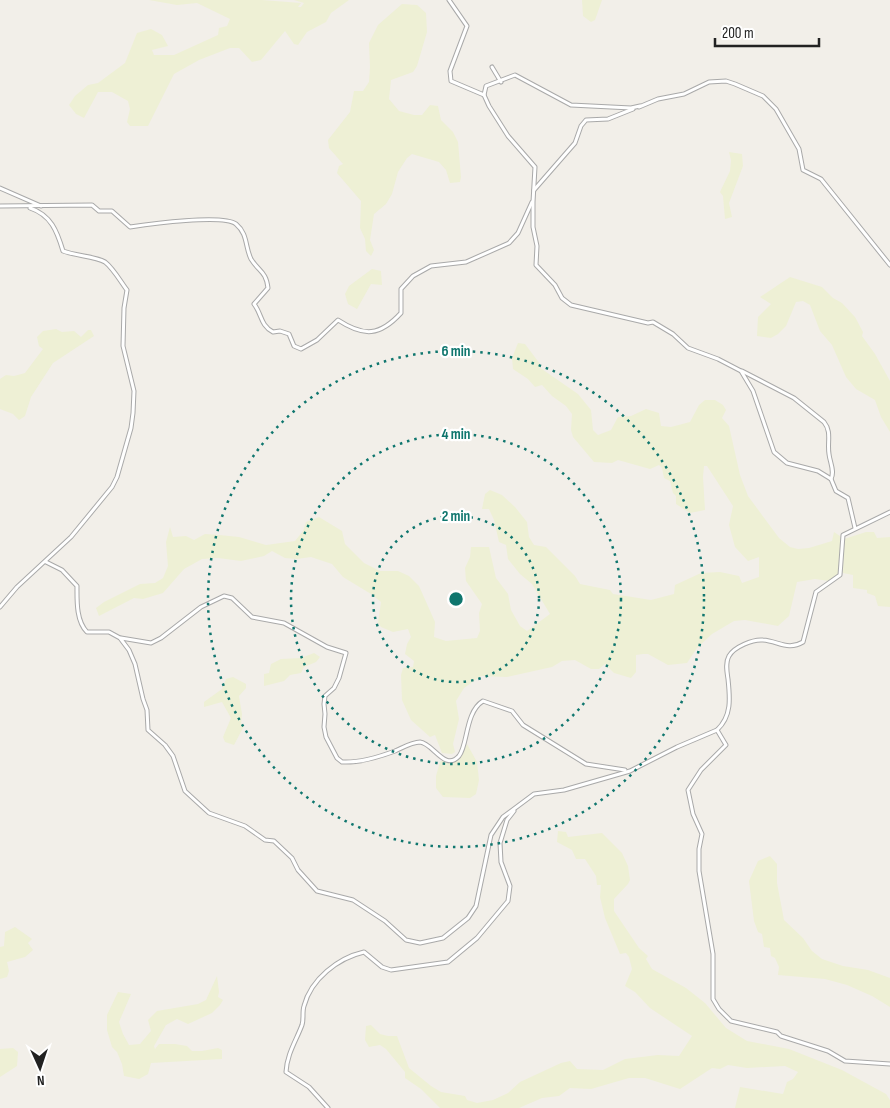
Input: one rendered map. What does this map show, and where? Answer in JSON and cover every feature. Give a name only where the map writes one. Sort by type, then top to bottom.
[{"type":"street","points":[[449,0],[467,26],[450,71],[451,81],[484,95],[508,136],[534,164],[536,173],[533,191],[533,227],[537,246],[536,266],[555,285],[565,301],[607,315],[645,323],[653,322],[673,334],[688,348],[718,359],[794,398],[828,426],[830,439],[829,454],[833,473],[830,479]]},
{"type":"street","points":[[492,67],[501,82]]},
{"type":"street","points":[[484,95],[488,84],[501,82],[515,75],[571,105],[631,108],[640,106]]},
{"type":"street","points":[[533,191],[575,143],[581,126],[586,120],[608,119],[658,99],[684,94],[709,82],[726,81],[763,96],[776,109],[801,156],[803,170],[821,179],[838,202],[851,213],[871,243],[890,265]]},
{"type":"street","points":[[0,188],[44,207]]},
{"type":"street","points":[[0,206],[92,205],[99,211],[112,211],[130,227],[209,219],[228,220],[242,231],[251,258],[266,276],[268,288],[254,304],[258,310],[260,320],[273,332],[280,330],[289,334],[294,346],[301,349],[317,340],[338,320],[352,329],[364,331],[383,330],[401,313],[400,289],[413,276],[431,266],[477,259],[509,243],[518,234],[533,200]]},
{"type":"street","points":[[0,607],[17,587],[71,537],[112,487],[117,477],[132,428],[134,391],[123,346],[124,308],[127,290],[106,263],[95,258],[84,258],[63,251],[57,231],[43,213],[25,206]]},
{"type":"street","points":[[741,371],[753,391],[774,452],[787,463],[808,467],[830,479],[836,491],[848,498],[854,528]]},
{"type":"street","points":[[120,638],[135,664],[143,699],[148,710],[148,730],[165,745],[173,756],[185,791],[209,813],[245,826],[265,840],[274,841],[292,858],[298,870],[316,891],[353,900],[385,921],[406,940],[420,943],[443,938],[468,918],[476,906],[491,835],[503,818],[534,794],[564,790],[630,771],[677,746],[717,730],[724,724],[730,703],[727,664],[729,656],[741,646],[758,640],[780,646],[796,645],[803,642],[816,592],[825,583],[839,577],[842,563],[842,536],[854,528],[864,526],[890,512]]},
{"type":"street","points":[[46,562],[62,570],[78,586],[77,604],[84,629],[87,632],[109,632],[120,638],[151,643],[161,638],[201,607],[224,596],[232,598],[252,617],[284,623],[327,647],[346,653],[339,678],[334,688],[326,696],[324,704],[326,737],[337,758],[342,762],[378,757],[418,742],[426,744],[442,759],[456,758],[462,750],[467,727],[478,704],[483,701],[512,711],[523,725],[586,764],[630,771]]},
{"type":"street","points":[[717,730],[726,745],[692,781],[688,793],[702,834],[699,849],[699,871],[714,954],[713,996],[715,1004],[727,1018],[738,1024],[777,1032],[781,1036],[828,1051],[845,1061],[890,1064]]},
{"type":"street","points":[[328,1108],[309,1087],[286,1072],[290,1050],[303,1019],[304,1005],[314,986],[336,963],[364,952],[382,967],[391,970],[448,962],[461,952],[508,901],[510,886],[501,862],[500,843],[507,820],[515,808]]},
{"type":"green space","points":[[149,0],[262,0],[301,3],[298,7],[301,7],[304,3],[294,0],[349,0],[331,13],[326,22],[307,32],[298,45],[294,44],[285,31],[261,60],[252,62],[239,48],[230,48],[199,60],[174,74],[148,126],[130,126],[127,122],[130,109],[128,101],[112,92],[98,92],[84,118],[76,114],[69,105],[75,96],[88,85],[98,83],[125,63],[137,33],[151,29],[162,35],[168,46],[152,50],[154,55],[174,55],[218,35],[219,28],[227,26],[230,19],[197,3],[177,5]]},
{"type":"green space","points":[[582,0],[602,0],[595,20],[591,22],[583,16]]},
{"type":"green space","points":[[402,4],[417,5],[426,13],[427,32],[417,66],[413,72],[391,80],[389,99],[399,111],[414,115],[422,115],[430,105],[438,106],[441,120],[453,132],[458,142],[461,177],[460,182],[450,183],[446,170],[439,162],[412,154],[407,158],[398,172],[392,194],[386,204],[374,214],[370,240],[374,250],[371,256],[366,251],[365,239],[360,228],[361,201],[337,173],[339,166],[343,164],[329,148],[328,140],[350,112],[354,91],[363,91],[369,82],[369,43],[378,25]]},
{"type":"green space","points":[[729,152],[742,154],[743,166],[729,203],[732,217],[725,219],[723,196],[720,192],[730,171],[731,160]]},
{"type":"green space","points":[[372,269],[381,271],[382,285],[371,284],[357,309],[348,304],[345,294],[349,286]]},
{"type":"green space","points":[[790,277],[822,287],[833,298],[842,303],[855,317],[863,332],[862,336],[875,354],[890,381],[890,432],[881,417],[875,400],[856,389],[846,377],[832,345],[820,331],[810,305],[803,301],[796,302],[786,326],[778,334],[771,338],[757,336],[758,317],[771,304],[760,297]]},
{"type":"green space","points":[[56,329],[62,332],[74,331],[81,337],[88,330],[91,330],[94,336],[53,363],[31,397],[25,416],[19,420],[13,414],[0,409],[0,379],[6,375],[14,376],[25,373],[43,349],[39,346],[37,337],[43,331]]},
{"type":"green space","points":[[518,343],[525,344],[540,364],[539,367],[578,394],[591,410],[593,430],[598,435],[611,430],[618,417],[631,416],[646,409],[659,413],[661,426],[671,427],[690,422],[699,405],[705,400],[715,400],[723,405],[726,410],[722,418],[729,426],[740,475],[748,496],[779,538],[790,547],[798,549],[809,548],[832,541],[834,532],[840,536],[842,556],[838,576],[829,581],[815,579],[797,582],[789,616],[778,626],[745,620],[734,621],[712,634],[697,648],[687,663],[668,665],[648,654],[643,654],[636,655],[636,672],[631,678],[614,673],[605,664],[599,669],[591,669],[575,660],[562,661],[552,667],[507,677],[481,676],[464,688],[456,701],[459,719],[453,744],[455,752],[452,754],[442,753],[435,735],[430,737],[411,720],[402,700],[401,675],[403,668],[413,667],[414,661],[405,654],[411,637],[408,629],[393,632],[381,627],[378,623],[381,602],[343,577],[332,564],[311,557],[285,558],[272,551],[264,556],[241,561],[218,558],[202,559],[184,569],[163,593],[143,599],[134,598],[99,616],[96,608],[104,602],[140,584],[155,583],[163,578],[168,566],[166,542],[170,527],[173,537],[186,536],[194,540],[205,534],[219,535],[239,537],[266,545],[295,541],[303,531],[306,522],[319,517],[342,531],[345,544],[364,563],[380,571],[398,571],[409,576],[419,586],[435,622],[434,637],[446,641],[477,638],[480,631],[479,613],[482,604],[466,581],[465,568],[470,557],[471,547],[489,547],[496,578],[508,594],[511,610],[520,626],[527,631],[550,614],[532,584],[520,574],[508,559],[506,545],[499,542],[494,520],[489,509],[482,509],[485,494],[490,490],[502,495],[515,507],[527,522],[529,537],[534,545],[546,547],[575,576],[580,584],[610,590],[613,594],[651,600],[674,594],[675,585],[701,573],[720,572],[739,576],[742,583],[759,577],[759,557],[748,561],[735,547],[729,525],[733,506],[707,466],[704,466],[703,477],[705,510],[690,513],[676,504],[676,496],[673,493],[670,481],[664,478],[662,468],[659,465],[650,469],[618,460],[612,463],[594,462],[573,437],[571,430],[572,414],[566,406],[552,396],[542,385],[535,387],[528,379],[513,369],[512,358]]},
{"type":"green space","points":[[866,532],[874,532],[877,538],[890,537],[890,607],[878,606],[875,596],[867,593],[867,590],[853,588],[853,575],[843,573],[844,539]]},
{"type":"green space","points":[[314,653],[320,657],[316,662],[304,667],[301,673],[290,675],[284,681],[264,686],[264,674],[269,673],[271,664],[281,659],[301,658]]},
{"type":"green space","points":[[233,677],[246,684],[246,688],[239,696],[242,714],[241,724],[244,726],[234,745],[225,742],[223,737],[231,718],[222,702],[204,707],[204,702],[222,689],[226,679]]},
{"type":"green space","points":[[467,744],[477,762],[479,780],[476,794],[470,798],[443,797],[436,788],[436,776],[440,762],[443,760],[449,763],[458,761]]},
{"type":"green space","points":[[558,831],[566,832],[568,837],[602,833],[622,853],[628,866],[630,880],[614,899],[614,911],[639,948],[648,956],[646,959],[652,969],[686,988],[705,1003],[726,1028],[747,1041],[789,1049],[842,1070],[886,1094],[890,1100],[890,1108],[735,1108],[740,1087],[783,1094],[787,1082],[793,1079],[798,1072],[785,1066],[747,1068],[728,1065],[720,1069],[712,1068],[680,1089],[645,1078],[629,1078],[591,1089],[570,1088],[559,1096],[542,1098],[519,1108],[440,1108],[421,1089],[405,1078],[405,1072],[386,1049],[380,1045],[369,1047],[365,1040],[366,1026],[371,1025],[380,1034],[397,1036],[409,1068],[431,1086],[441,1092],[465,1096],[467,1100],[477,1103],[493,1100],[508,1093],[520,1082],[561,1063],[570,1061],[577,1069],[603,1070],[625,1059],[658,1055],[679,1056],[692,1036],[650,1008],[635,992],[625,986],[632,969],[626,953],[620,954],[605,918],[600,897],[601,885],[597,885],[596,876],[585,859],[576,859],[572,850],[557,842]]},
{"type":"green space","points":[[770,856],[777,864],[777,883],[784,920],[803,938],[812,951],[822,959],[843,966],[868,970],[890,978],[890,1007],[872,996],[847,985],[825,979],[778,975],[779,967],[775,958],[771,956],[770,948],[764,947],[762,934],[758,932],[754,921],[749,881],[758,861]]},
{"type":"green space","points":[[15,927],[32,939],[28,943],[33,950],[25,957],[7,962],[9,971],[7,977],[0,979],[0,947],[4,946],[5,932]]},
{"type":"green space","points":[[217,976],[218,997],[223,1000],[220,1005],[212,1013],[188,1024],[177,1019],[166,1025],[154,1046],[155,1049],[159,1044],[175,1044],[187,1046],[192,1051],[218,1048],[222,1050],[222,1059],[151,1063],[148,1074],[139,1079],[124,1076],[122,1064],[117,1052],[112,1047],[107,1030],[107,1015],[118,992],[131,994],[119,1022],[123,1034],[129,1045],[140,1044],[151,1031],[148,1020],[157,1011],[198,1004],[206,1000]]},
{"type":"green space","points":[[13,1048],[18,1052],[17,1066],[0,1077],[0,1049]]}]
